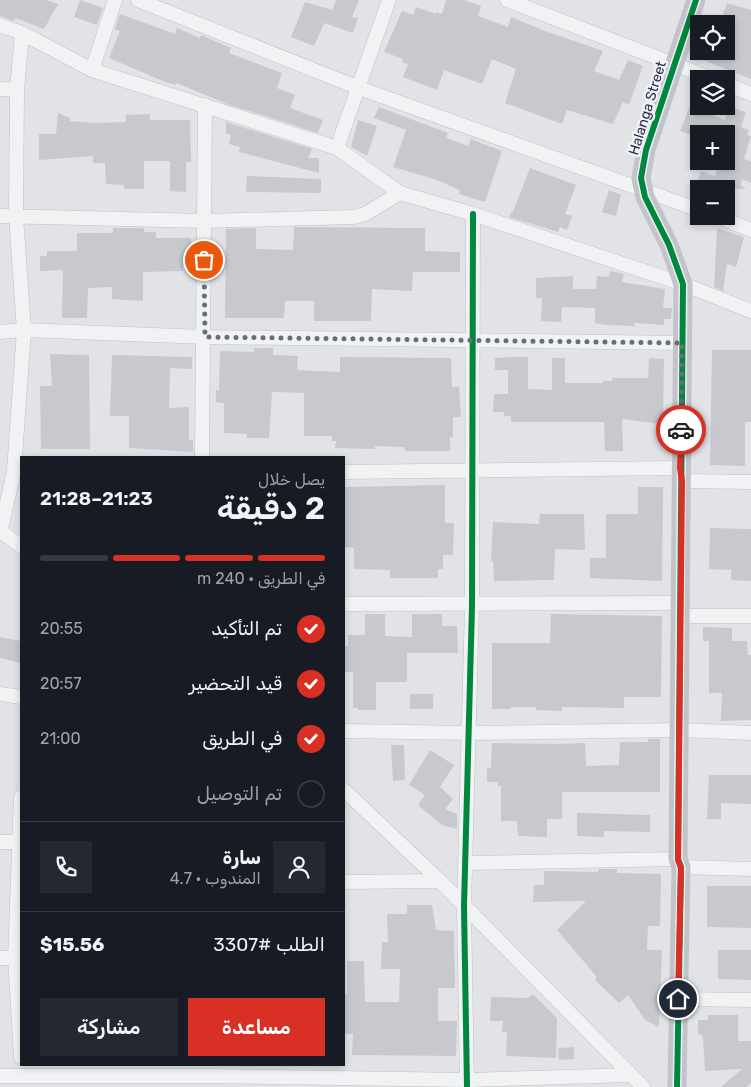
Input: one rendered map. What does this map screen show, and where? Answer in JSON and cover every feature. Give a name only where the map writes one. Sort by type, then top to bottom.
[{"type":"street","points":[[92,70],[116,0]]},
{"type":"street","points":[[138,0],[359,88],[642,187],[690,206]]},
{"type":"street","points":[[337,148],[390,0]]},
{"type":"street","points":[[507,0],[691,70]]},
{"type":"street","name":"Halanga Street","points":[[677,1087],[683,284],[669,245],[642,187],[640,178],[644,159],[674,63],[696,0]]},
{"type":"street","points":[[0,25],[22,33],[92,70],[337,148],[400,193],[473,214],[683,284],[751,312]]},
{"type":"street","points":[[20,545],[0,532],[18,471],[24,330],[16,216],[17,90],[22,33]]},
{"type":"street","points":[[735,88],[751,94]]},
{"type":"street","points":[[0,89],[17,90]]},
{"type":"street","points":[[202,456],[205,337],[205,105]]},
{"type":"street","points":[[0,216],[204,221],[354,217],[365,214],[400,193]]},
{"type":"street","points":[[468,1083],[464,906],[472,606],[473,214]]},
{"type":"street","points":[[735,224],[751,230]]},
{"type":"street","points":[[0,332],[24,330],[205,337],[682,343]]},
{"type":"street","points":[[345,472],[473,471],[681,474],[751,482]]},
{"type":"street","points":[[345,604],[680,609],[751,616]]},
{"type":"street","points":[[0,694],[20,697]]},
{"type":"street","points":[[345,731],[468,733],[680,730],[751,733]]},
{"type":"street","points":[[345,791],[440,881],[643,1087]]},
{"type":"street","points":[[0,842],[20,842],[18,958],[20,1024]]},
{"type":"street","points":[[466,863],[680,864],[751,869]]},
{"type":"street","points":[[345,882],[440,881]]},
{"type":"street","points":[[0,958],[18,958]]},
{"type":"street","points":[[678,999],[751,1000]]},
{"type":"street","points":[[0,1076],[209,1076],[468,1083],[630,1075]]},
{"type":"building","points":[[0,0],[46,0],[58,4],[44,29],[15,18],[14,21],[0,16]]},
{"type":"building","points":[[80,0],[103,8],[97,25],[74,17]]},
{"type":"building","points":[[336,0],[359,0],[352,17],[358,18],[353,33],[324,23],[314,46],[291,37],[305,2],[332,10]]},
{"type":"building","points":[[446,0],[464,0],[481,6],[478,16],[508,27],[511,17],[603,51],[594,71],[619,80],[628,60],[643,66],[629,105],[623,102],[613,124],[567,110],[562,124],[505,103],[516,69],[492,59],[482,84],[444,70],[437,90],[403,77],[408,64],[402,62],[403,59],[384,52],[402,11],[413,15],[416,7],[436,14],[437,12],[442,14]]},
{"type":"building","points":[[727,3],[751,10],[751,79],[735,73],[735,70],[728,70],[703,60],[735,60],[735,15],[722,15]]},
{"type":"building","points":[[120,14],[175,34],[177,28],[200,38],[201,35],[231,48],[229,53],[282,73],[277,88],[295,95],[290,108],[323,120],[318,133],[227,104],[177,83],[176,85],[165,82],[109,58],[120,31],[115,29]]},
{"type":"building","points":[[690,106],[690,115],[712,115],[725,120],[727,115],[735,115],[735,109],[746,112],[741,127],[749,130],[747,135],[751,136],[744,159],[751,161],[751,183],[742,179],[740,185],[746,189],[735,189],[735,180],[698,180],[701,171],[715,176],[717,170],[735,170],[735,125],[690,125],[690,134],[680,131]]},
{"type":"building","points":[[379,107],[448,133],[446,138],[468,146],[471,139],[502,151],[485,202],[459,194],[460,190],[437,180],[393,167],[406,130],[374,118]]},
{"type":"building","points":[[58,113],[70,118],[70,121],[94,123],[126,122],[126,115],[150,114],[150,120],[190,120],[191,162],[186,162],[186,192],[170,191],[170,161],[144,161],[144,189],[124,189],[124,185],[106,184],[105,163],[93,163],[93,156],[39,160],[39,134],[56,134]]},
{"type":"building","points":[[358,120],[377,126],[367,156],[351,147]]},
{"type":"building","points":[[226,122],[312,149],[308,158],[319,158],[319,173],[239,152],[240,147],[229,144],[231,135],[226,133]]},
{"type":"building","points":[[530,168],[576,185],[565,214],[572,216],[567,230],[560,227],[558,232],[509,217],[513,212]]},
{"type":"building","points":[[247,176],[321,179],[321,193],[246,192]]},
{"type":"building","points":[[609,190],[621,195],[616,216],[602,212]]},
{"type":"building","points":[[294,227],[425,228],[425,251],[460,252],[460,272],[413,272],[412,291],[372,289],[371,321],[314,321],[314,301],[285,301],[284,318],[225,318],[226,229],[256,228],[256,249],[293,250]]},
{"type":"building","points":[[113,228],[144,228],[144,232],[156,232],[156,238],[191,238],[191,260],[183,260],[183,271],[143,272],[143,301],[112,299],[112,287],[88,288],[87,318],[62,318],[63,270],[40,271],[40,256],[47,256],[47,251],[77,251],[77,233],[113,233]]},
{"type":"building","points":[[717,228],[744,237],[736,267],[727,264],[723,291],[714,287]]},
{"type":"building","points":[[610,271],[624,274],[622,282],[665,289],[663,308],[672,308],[671,319],[664,319],[664,325],[634,323],[634,326],[607,325],[595,323],[595,308],[562,307],[561,322],[541,321],[542,298],[536,298],[536,278],[573,276],[573,289],[596,289],[597,276],[609,277]]},
{"type":"building","points":[[254,348],[273,348],[273,355],[298,356],[297,370],[340,372],[340,357],[451,358],[452,387],[459,387],[461,417],[453,417],[453,437],[450,437],[450,451],[405,451],[404,447],[375,446],[375,449],[335,448],[336,441],[332,441],[332,436],[304,436],[304,393],[272,392],[269,438],[247,438],[247,434],[224,433],[224,403],[216,402],[216,390],[219,390],[220,351],[254,352]]},
{"type":"building","points":[[712,350],[751,350],[751,422],[745,422],[745,466],[710,465]]},
{"type":"building","points":[[50,354],[89,355],[90,449],[41,449],[40,386],[52,386]]},
{"type":"building","points":[[112,355],[192,357],[192,369],[170,368],[169,408],[189,407],[189,440],[193,440],[193,452],[129,448],[129,416],[110,416]]},
{"type":"building","points":[[528,357],[528,389],[552,390],[552,358],[565,358],[565,383],[603,383],[603,381],[612,381],[612,378],[648,378],[649,358],[664,359],[662,424],[622,419],[623,451],[605,451],[604,422],[511,422],[511,416],[504,416],[504,412],[493,412],[494,394],[508,394],[508,370],[495,370],[495,358]]},
{"type":"building","points":[[445,485],[445,523],[454,523],[453,555],[443,555],[443,569],[438,569],[438,578],[390,578],[390,570],[354,569],[354,548],[345,547],[345,487]]},
{"type":"building","points":[[638,487],[663,487],[662,581],[590,578],[590,558],[606,558],[606,514],[638,514]]},
{"type":"building","points":[[540,514],[584,514],[585,550],[555,549],[554,580],[494,581],[493,561],[491,561],[493,522],[539,524]]},
{"type":"building","points":[[710,528],[751,529],[751,581],[731,580],[731,570],[709,569]]},
{"type":"building","points":[[365,614],[385,614],[385,636],[412,637],[412,614],[442,614],[442,626],[457,626],[458,653],[407,653],[407,682],[376,682],[376,710],[358,710],[358,708],[353,708],[353,672],[345,672],[345,646],[348,646],[348,635],[365,635]]},
{"type":"building","points":[[551,614],[662,616],[661,697],[624,697],[624,708],[562,707],[562,711],[536,710],[536,707],[492,709],[492,643],[550,643]]},
{"type":"building","points":[[703,627],[732,628],[732,641],[747,641],[748,655],[751,655],[751,720],[721,721],[722,693],[709,693],[709,641],[703,641]]},
{"type":"building","points":[[0,637],[20,641],[20,663],[0,658]]},
{"type":"building","points":[[410,694],[433,694],[433,709],[410,709]]},
{"type":"building","points":[[648,739],[660,739],[660,792],[562,792],[562,819],[547,819],[547,837],[518,836],[517,821],[501,821],[501,786],[498,786],[498,782],[487,782],[487,768],[491,768],[492,743],[585,743],[586,766],[619,765],[620,742],[648,742]]},
{"type":"building","points":[[391,745],[404,745],[405,780],[393,781]]},
{"type":"building","points":[[430,750],[454,765],[440,787],[453,799],[445,809],[457,814],[457,829],[442,825],[418,805],[425,795],[409,785]]},
{"type":"building","points":[[709,775],[751,775],[751,804],[721,803],[721,819],[707,819]]},
{"type":"building","points":[[577,813],[650,815],[650,832],[604,831],[604,837],[577,836]]},
{"type":"building","points":[[599,869],[617,869],[617,873],[661,874],[660,926],[648,926],[647,950],[662,950],[659,1027],[645,1020],[628,995],[619,1003],[595,980],[597,977],[557,930],[586,901],[533,902],[534,885],[544,885],[544,871],[598,872]]},
{"type":"building","points":[[707,886],[751,886],[751,928],[707,927]]},
{"type":"building","points":[[407,905],[432,905],[436,930],[454,931],[455,988],[438,988],[438,1021],[457,1021],[456,1056],[352,1055],[353,1034],[345,1034],[347,961],[364,961],[365,1002],[399,1002],[400,969],[381,969],[382,942],[388,942],[387,914],[407,914]]},
{"type":"building","points":[[718,950],[751,950],[751,980],[718,979]]},
{"type":"building","points":[[533,994],[557,1018],[556,1058],[506,1056],[507,1032],[502,1032],[503,1021],[490,1021],[491,997],[528,998]]},
{"type":"building","points":[[708,1015],[738,1015],[738,1041],[751,1041],[751,1083],[746,1087],[721,1087],[742,1069],[705,1071],[703,1038],[701,1034],[698,1034],[698,1020],[708,1020]]},
{"type":"building","points":[[574,1047],[574,1059],[559,1060],[558,1048]]},
{"type":"cycle path","points":[[677,1087],[681,867],[678,859],[683,284],[669,245],[645,197],[641,178],[646,150],[696,0]]},
{"type":"cycle path","points":[[467,1087],[464,906],[472,606],[473,214]]},
{"type":"way so far","points":[[204,260],[205,337],[682,343],[681,430]]},
{"type":"route","points":[[678,999],[681,868],[678,860],[681,430]]}]
